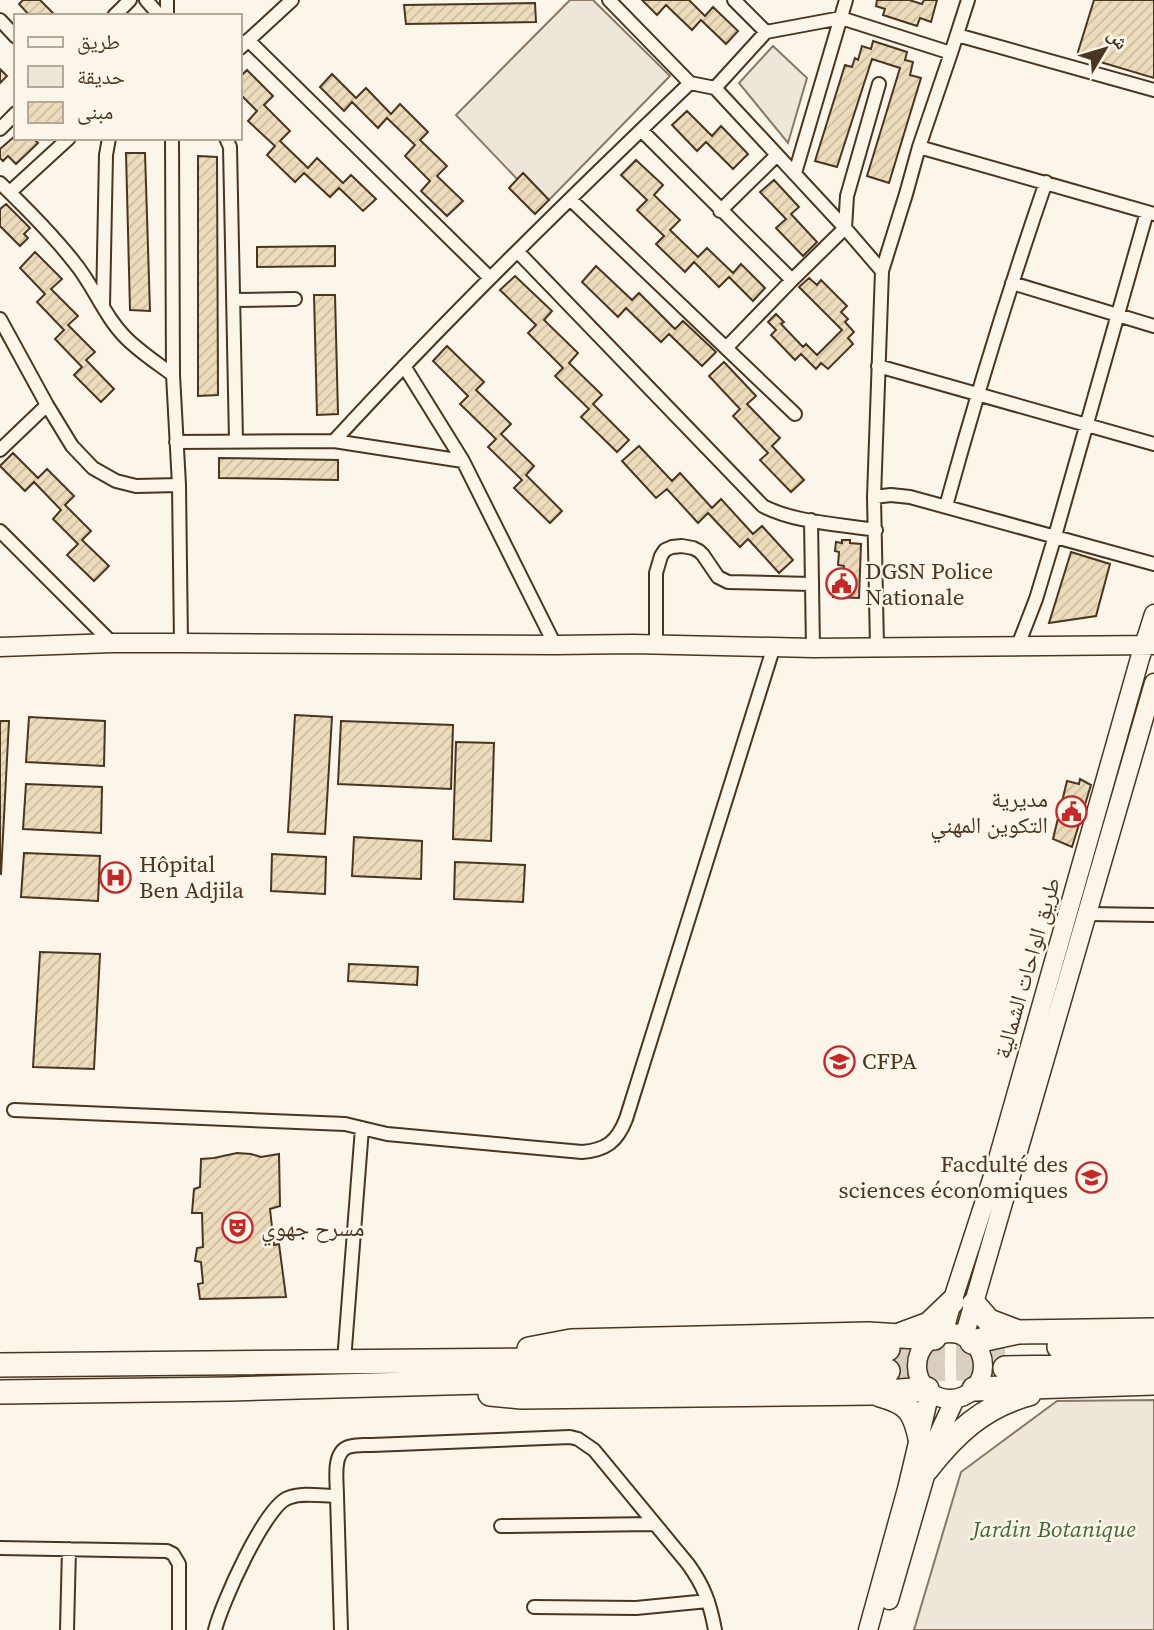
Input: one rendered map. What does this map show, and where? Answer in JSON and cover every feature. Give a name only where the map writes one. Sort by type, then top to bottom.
[{"type":"highway","points":[[0,1364],[631,1359],[891,1352],[963,1303],[989,1321],[1009,1349]]},
{"type":"highway","points":[[1009,1349],[1154,1329]]},
{"type":"highway","points":[[0,1392],[432,1383],[891,1352],[939,1336]]},
{"type":"highway","points":[[968,1339],[1009,1349],[1154,1366]]},
{"type":"highway","points":[[1009,1349],[1154,1346]]},
{"type":"highway","points":[[432,1383],[451,1390],[521,1397],[873,1394],[928,1390]]},
{"type":"highway","points":[[965,1394],[1055,1386],[1154,1383]]},
{"type":"highway","points":[[927,1469],[945,1444],[988,1410],[1055,1386]]},
{"type":"highway","points":[[873,1394],[896,1400],[910,1410],[915,1417],[920,1438]]},
{"type":"main road","name":"طريق الواحات الشمالية","points":[[963,1303],[994,1173],[1149,645],[1154,614]]},
{"type":"main road","points":[[0,646],[112,643],[656,644],[813,648],[1149,645]]},
{"type":"main road","name":"طريق الواحات الشمالية","points":[[939,1336],[963,1303],[1087,914],[1154,683]]},
{"type":"main road","points":[[963,1303],[968,1339]]},
{"type":"main road","points":[[880,1630],[937,1438],[965,1394],[982,1374],[982,1357],[968,1339],[957,1334],[939,1336],[926,1344],[921,1352],[918,1371],[921,1381],[928,1390],[942,1398],[965,1394]]},
{"type":"main road","points":[[868,1630],[920,1438],[928,1390]]},
{"type":"street","points":[[118,14],[130,0]]},
{"type":"street","points":[[146,0],[158,14]]},
{"type":"street","points":[[290,0],[244,44],[490,278]]},
{"type":"street","points":[[609,0],[690,83],[715,88],[882,271]]},
{"type":"street","points":[[734,0],[766,32]]},
{"type":"street","points":[[795,173],[846,0]]},
{"type":"street","points":[[877,647],[874,497],[882,271],[919,147],[968,0]]},
{"type":"street","points":[[715,88],[766,32],[841,18],[951,53]]},
{"type":"street","points":[[0,20],[14,35]]},
{"type":"street","points":[[957,35],[1154,90]]},
{"type":"street","points":[[334,441],[490,278],[690,83]]},
{"type":"street","points":[[726,348],[845,229],[847,196],[879,84]]},
{"type":"street","points":[[0,129],[14,115]]},
{"type":"street","points":[[641,130],[792,280]]},
{"type":"street","points":[[66,140],[5,188],[74,262],[126,338],[173,375]]},
{"type":"street","points":[[103,307],[106,155],[109,140]]},
{"type":"street","points":[[172,140],[173,375],[179,485],[181,643]]},
{"type":"street","points":[[227,140],[230,147],[236,441]]},
{"type":"street","points":[[919,147],[1151,213],[1118,315],[1036,599],[1017,648]]},
{"type":"street","points":[[720,211],[777,155]]},
{"type":"street","points":[[946,506],[977,394],[1046,182]]},
{"type":"street","points":[[570,200],[795,414]]},
{"type":"street","points":[[518,252],[763,506],[792,518],[876,530]]},
{"type":"street","points":[[1012,283],[1154,326]]},
{"type":"street","points":[[233,299],[295,299]]},
{"type":"street","points":[[0,319],[72,446],[93,468],[116,481],[136,486],[179,485]]},
{"type":"street","points":[[404,366],[463,461],[555,645]]},
{"type":"street","points":[[878,366],[1154,444]]},
{"type":"street","points":[[0,450],[47,405]]},
{"type":"street","points":[[176,442],[334,441],[463,461]]},
{"type":"street","points":[[874,497],[898,495],[946,506],[1154,564]]},
{"type":"street","points":[[811,520],[813,648]]},
{"type":"street","points":[[0,531],[112,643]]},
{"type":"street","points":[[656,644],[656,573],[661,556],[665,550],[672,547],[682,546],[699,551],[718,577],[728,582],[811,584]]},
{"type":"street","points":[[14,1110],[345,1124],[387,1134],[582,1152],[605,1147],[615,1140],[622,1130],[640,1077],[774,646]]},
{"type":"street","points":[[1087,914],[1154,915]]},
{"type":"street","points":[[344,1361],[362,1128]]},
{"type":"street","points":[[341,1630],[337,1496],[338,1457],[345,1448],[570,1437],[578,1439],[594,1451],[700,1580],[715,1630]]},
{"type":"street","points":[[215,1630],[229,1589],[278,1504],[287,1498],[300,1495],[337,1496]]},
{"type":"street","points":[[501,1527],[654,1524]]},
{"type":"street","points":[[0,1548],[162,1550],[173,1554],[179,1564],[179,1630]]},
{"type":"street","points":[[67,1630],[69,1549]]},
{"type":"street","points":[[534,1607],[636,1608],[708,1601]]},
{"type":"green space","points":[[570,0],[593,0],[670,76],[549,200],[524,174],[517,179],[456,115]]},
{"type":"green space","points":[[773,46],[807,78],[788,143],[739,83]]},
{"type":"green space","name":"Jardin Botanique","points":[[1154,1400],[1154,1630],[914,1630],[961,1472],[1057,1401]]},
{"type":"building","points":[[23,0],[40,0],[54,14],[28,14],[19,4]]},
{"type":"building","points":[[642,0],[689,0],[705,16],[713,7],[738,31],[726,44],[701,20],[692,30],[666,5],[657,15]]},
{"type":"building","points":[[877,0],[909,0],[922,4],[924,0],[937,0],[931,22],[920,18],[917,26],[883,15],[885,9],[876,6]]},
{"type":"building","points":[[1094,0],[1154,0],[1154,78],[1077,55]]},
{"type":"building","points":[[535,3],[536,22],[406,24],[404,5]]},
{"type":"building","points":[[873,41],[907,52],[905,60],[913,62],[910,75],[921,78],[889,183],[867,176],[900,68],[872,59],[837,167],[815,161],[845,65],[852,67],[855,58],[858,60],[862,46],[871,49]]},
{"type":"building","points":[[0,69],[7,76],[0,83]]},
{"type":"building","points":[[247,70],[273,96],[264,105],[290,131],[280,141],[308,168],[317,158],[343,183],[351,175],[376,199],[363,211],[339,188],[330,197],[304,173],[295,182],[267,155],[275,146],[248,121],[257,111],[242,96],[242,75]]},
{"type":"building","points":[[332,74],[356,98],[366,88],[391,114],[400,104],[428,132],[420,140],[447,166],[437,176],[463,201],[447,216],[421,191],[430,181],[405,156],[415,145],[387,118],[378,128],[352,102],[344,111],[320,87]]},
{"type":"building","points":[[687,111],[712,136],[721,126],[748,154],[733,169],[706,142],[697,151],[672,125]]},
{"type":"building","points":[[14,137],[14,140],[35,140],[38,143],[16,164],[8,156],[3,161],[0,158],[0,149]]},
{"type":"building","points":[[126,153],[145,153],[150,311],[130,310]]},
{"type":"building","points":[[198,156],[217,157],[218,395],[198,396]]},
{"type":"building","points":[[636,160],[663,185],[654,195],[680,220],[670,230],[698,257],[707,248],[733,273],[741,264],[765,288],[753,301],[729,277],[719,287],[694,262],[685,272],[656,244],[664,236],[637,210],[647,200],[621,175]]},
{"type":"building","points":[[523,173],[549,200],[535,214],[509,188]]},
{"type":"building","points":[[774,180],[799,207],[791,214],[817,242],[803,256],[776,228],[786,219],[760,192]]},
{"type":"building","points":[[6,204],[30,228],[24,234],[28,238],[20,246],[0,226],[0,209]]},
{"type":"building","points":[[335,246],[335,266],[257,267],[257,247]]},
{"type":"building","points":[[35,252],[62,279],[51,289],[78,316],[68,325],[95,352],[86,360],[114,389],[101,402],[74,375],[82,367],[55,339],[64,330],[37,302],[45,294],[20,268]]},
{"type":"building","points":[[596,266],[632,300],[639,293],[675,329],[683,321],[716,352],[702,366],[669,334],[661,342],[626,308],[618,317],[582,282]]},
{"type":"building","points":[[515,276],[552,311],[544,320],[578,353],[569,363],[602,395],[593,404],[629,440],[617,452],[581,417],[589,409],[555,376],[563,368],[528,333],[536,325],[500,290]]},
{"type":"building","points":[[809,278],[817,285],[821,280],[847,306],[841,312],[854,332],[848,338],[853,344],[828,369],[821,363],[816,369],[801,354],[795,360],[771,335],[776,330],[768,322],[776,314],[784,322],[781,324],[803,347],[806,344],[817,355],[842,330],[799,287]]},
{"type":"building","points":[[314,295],[335,295],[338,414],[317,415]]},
{"type":"building","points":[[447,346],[484,382],[476,390],[511,424],[501,434],[534,466],[526,475],[562,511],[550,523],[514,488],[522,480],[488,447],[496,439],[460,404],[468,396],[433,361]]},
{"type":"building","points":[[724,362],[756,396],[747,404],[780,438],[772,446],[804,480],[791,492],[760,460],[768,453],[733,416],[740,409],[709,376]]},
{"type":"building","points":[[639,446],[672,481],[680,473],[712,508],[721,499],[753,534],[762,526],[793,560],[779,573],[748,539],[740,547],[708,513],[698,523],[667,489],[656,498],[622,461]]},
{"type":"building","points":[[13,453],[38,478],[47,469],[74,496],[65,505],[91,531],[82,540],[109,566],[94,581],[67,555],[78,544],[53,519],[61,510],[34,482],[25,491],[0,466]]},
{"type":"building","points":[[219,458],[338,460],[338,480],[219,478]]},
{"type":"building","points":[[842,540],[861,544],[859,598],[833,597],[838,574],[843,573],[844,566],[838,565],[839,552],[835,551],[836,542],[842,543]]},
{"type":"building","points":[[1071,552],[1110,564],[1096,616],[1049,623]]},
{"type":"building","points":[[295,715],[332,717],[325,834],[288,832]]},
{"type":"building","points":[[29,717],[105,721],[104,766],[26,762]]},
{"type":"building","points":[[0,721],[9,721],[1,874],[0,874]]},
{"type":"building","points":[[341,721],[453,725],[451,789],[338,784]]},
{"type":"building","points":[[456,742],[494,743],[491,841],[453,839]]},
{"type":"building","name":"مديرية التكوين المهني","points":[[1080,779],[1091,785],[1072,847],[1053,839],[1067,781],[1079,784]]},
{"type":"building","points":[[26,784],[102,787],[101,833],[23,829]]},
{"type":"building","points":[[354,837],[422,841],[421,879],[352,876]]},
{"type":"building","points":[[24,853],[100,856],[98,901],[21,897]]},
{"type":"building","points":[[272,854],[326,857],[325,894],[271,891]]},
{"type":"building","points":[[455,862],[525,865],[523,902],[454,899]]},
{"type":"building","points":[[40,952],[100,954],[94,1069],[33,1067]]},
{"type":"building","points":[[349,964],[418,967],[417,985],[348,981]]},
{"type":"building","name":"مسرح جهوي","points":[[237,1153],[261,1157],[279,1154],[280,1206],[270,1209],[274,1245],[279,1244],[286,1297],[200,1299],[198,1284],[203,1283],[201,1262],[195,1261],[197,1248],[203,1247],[202,1213],[192,1213],[194,1189],[200,1187],[201,1159]]},
{"type":"tunnel","points":[[888,1349],[1005,1347]]},
{"type":"tunnel","points":[[888,1371],[1005,1368]]},
{"type":"place","name":"DGSN Police Nationale","points":[[842,584]]},
{"type":"place","name":"مديرية التكوين المهني","points":[[1071,812]]},
{"type":"place","name":"Hôpital Ben Adjila","points":[[116,877]]},
{"type":"place","name":"CFPA","points":[[839,1061]]},
{"type":"place","name":"Facdulté des sciences économiques","points":[[1091,1177]]},
{"type":"place","name":"مسرح جهوي","points":[[238,1228]]}]
